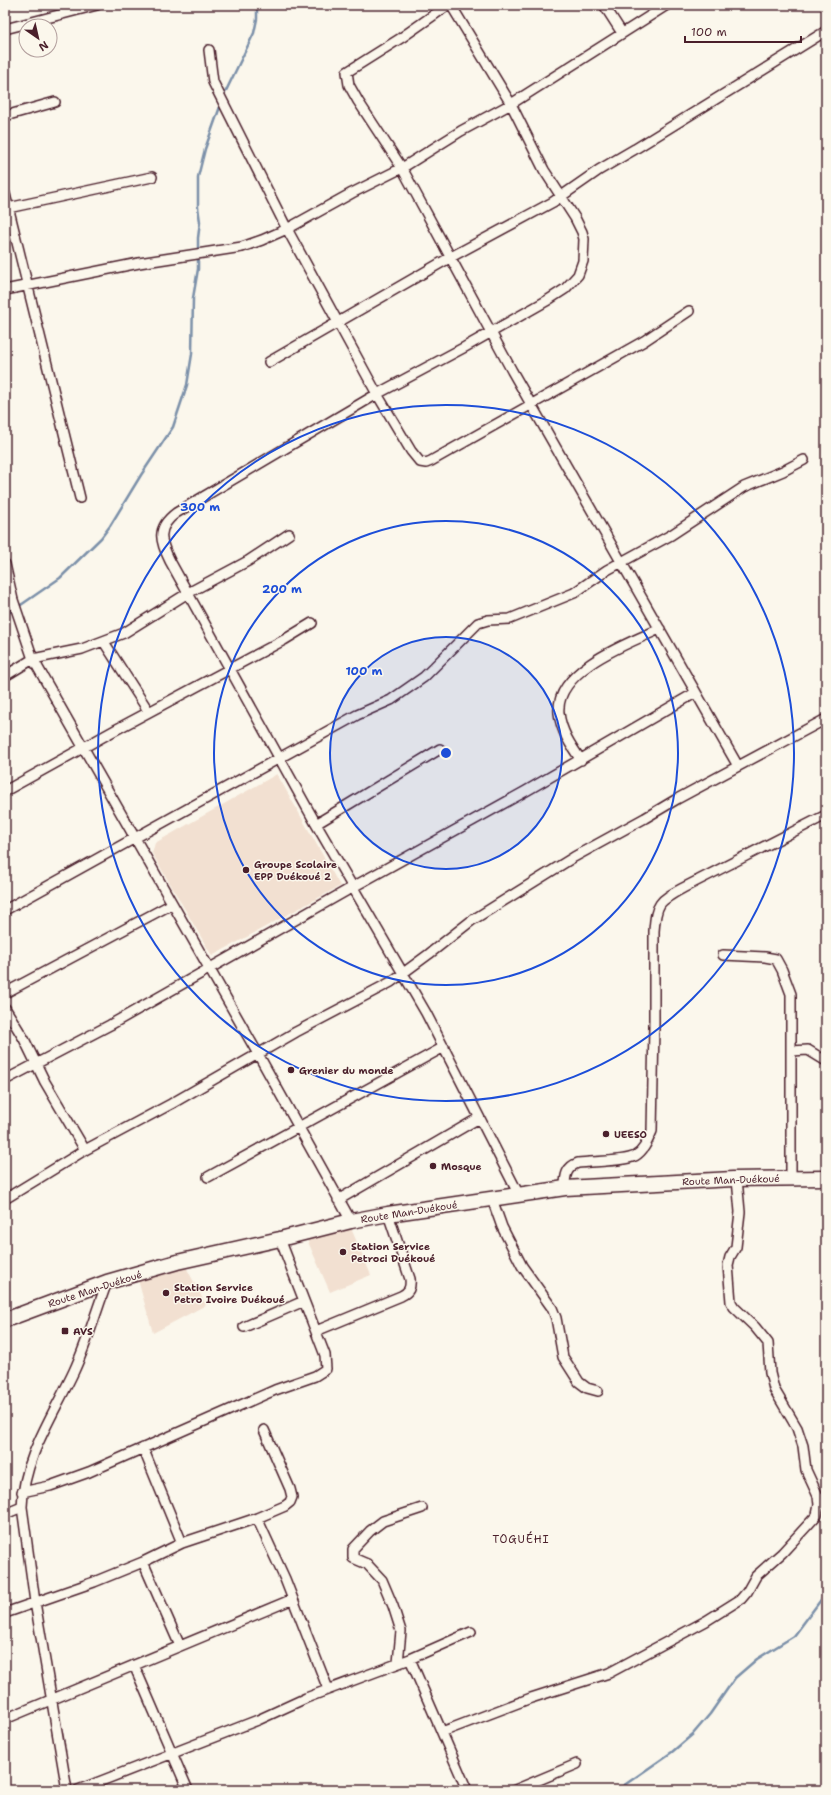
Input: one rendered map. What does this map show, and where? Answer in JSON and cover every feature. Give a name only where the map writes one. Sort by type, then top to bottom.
[{"type":"main road","name":"Route Man-Duékoué","points":[[5,1320],[107,1282],[178,1262],[351,1221],[388,1214],[566,1188],[738,1179],[826,1178]]},
{"type":"street","points":[[5,29],[97,5]]},
{"type":"street","points":[[448,5],[401,38],[347,72],[349,85],[358,102],[402,168],[422,209],[451,258],[512,371],[738,766]]},
{"type":"street","points":[[451,5],[511,104],[544,170],[575,218],[584,239],[583,261],[578,276],[564,289],[548,300],[377,394],[167,519],[162,532],[164,547],[188,593],[316,824],[404,974],[444,1048],[519,1195]]},
{"type":"street","points":[[604,5],[622,33]]},
{"type":"street","points":[[5,290],[139,263],[242,247],[287,229],[352,193],[402,168],[461,131],[511,104],[667,5]]},
{"type":"street","points":[[269,362],[451,258],[553,202],[599,170],[826,31]]},
{"type":"street","points":[[209,50],[213,82],[287,229],[377,394],[411,451],[418,460],[423,463],[431,461],[644,341],[690,311]]},
{"type":"street","points":[[5,116],[55,102]]},
{"type":"street","points":[[8,208],[152,177]]},
{"type":"street","points":[[5,194],[26,286],[80,498]]},
{"type":"street","points":[[5,910],[357,715],[391,700],[424,677],[478,623],[488,620],[510,619],[574,593],[621,562],[671,535],[744,488],[804,460]]},
{"type":"street","points":[[5,676],[33,659],[82,649],[104,642],[124,633],[188,593],[248,561],[289,534]]},
{"type":"street","points":[[5,564],[13,600],[33,659],[258,1054],[351,1221]]},
{"type":"street","points":[[5,791],[284,640],[312,623]]},
{"type":"street","points":[[581,760],[570,744],[561,722],[560,703],[563,691],[576,674],[589,665],[636,639],[660,629]]},
{"type":"street","points":[[104,642],[150,712]]},
{"type":"street","points":[[5,1080],[110,1025],[581,760],[695,693]]},
{"type":"street","points":[[5,1198],[85,1150],[172,1104],[296,1032],[366,996],[404,974],[471,921],[574,857],[826,719]]},
{"type":"street","points":[[316,824],[440,749]]},
{"type":"street","points":[[566,1188],[565,1176],[572,1165],[578,1163],[623,1160],[635,1156],[647,1143],[652,1131],[654,931],[655,916],[658,906],[662,900],[826,815]]},
{"type":"street","points":[[5,993],[172,904]]},
{"type":"street","points":[[723,955],[776,959],[791,994],[791,1178]]},
{"type":"street","points":[[5,1008],[24,1039],[35,1063],[85,1150]]},
{"type":"street","points":[[208,1177],[298,1126],[444,1048]]},
{"type":"street","points":[[791,1051],[808,1050],[826,1061]]},
{"type":"street","points":[[338,1200],[479,1118]]},
{"type":"street","points":[[442,1732],[531,1698],[609,1673],[706,1621],[741,1599],[747,1592],[756,1576],[782,1553],[817,1515],[819,1505],[818,1496],[806,1470],[803,1446],[797,1428],[774,1389],[770,1373],[768,1343],[731,1302],[728,1265],[730,1257],[736,1247],[737,1240],[740,1212],[738,1179]]},
{"type":"street","points":[[492,1199],[502,1227],[522,1266],[552,1308],[556,1318],[563,1357],[579,1382],[588,1388],[598,1391]]},
{"type":"street","points":[[316,1331],[401,1296],[408,1291],[411,1284],[410,1279],[388,1214]]},
{"type":"street","points":[[22,1492],[74,1478],[268,1393],[324,1371],[327,1361],[280,1239]]},
{"type":"street","points":[[67,1790],[34,1602],[22,1507],[22,1492],[37,1445],[74,1370],[107,1282]]},
{"type":"street","points":[[244,1327],[304,1301]]},
{"type":"street","points":[[5,1613],[94,1582],[143,1562],[182,1543],[257,1518],[285,1506],[290,1502],[292,1497],[290,1489],[264,1430]]},
{"type":"street","points":[[143,1448],[182,1543]]},
{"type":"street","points":[[5,1514],[22,1507]]},
{"type":"street","points":[[398,1663],[401,1631],[393,1606],[382,1580],[366,1564],[353,1558],[353,1549],[370,1531],[383,1521],[422,1508]]},
{"type":"street","points":[[257,1518],[293,1599],[328,1689]]},
{"type":"street","points":[[143,1562],[180,1646]]},
{"type":"street","points":[[5,1719],[293,1599]]},
{"type":"street","points":[[78,1790],[258,1720],[328,1689],[410,1659],[471,1632]]},
{"type":"street","points":[[410,1659],[467,1790]]},
{"type":"street","points":[[134,1665],[188,1790]]},
{"type":"street","points":[[515,1790],[577,1764]]},
{"type":"shaded area","name":"Groupe Scolaire EPP Duékoué 2","points":[[277,774],[340,886],[212,956],[152,853],[155,843]]},
{"type":"shaded area","points":[[350,1226],[371,1275],[330,1292],[305,1235]]},
{"type":"shaded area","points":[[185,1265],[206,1305],[153,1333],[138,1280]]},
{"type":"waterway","points":[[223,97],[254,33],[257,19],[257,5]]},
{"type":"waterway","points":[[18,607],[60,578],[101,538],[173,427],[187,385],[192,354],[193,298],[198,269],[198,238],[200,222],[198,207],[198,177],[205,149],[221,104]]},
{"type":"waterway","points":[[5,614],[14,610]]},
{"type":"waterway","points":[[619,1790],[672,1752],[693,1734],[710,1714],[735,1678],[757,1659],[794,1636],[826,1593]]},
{"type":"place","name":"Groupe Scolaire EPP Duékoué 2","points":[[246,870]]},
{"type":"place","name":"Grenier du monde","points":[[291,1070]]},
{"type":"place","name":"UEESO","points":[[606,1134]]},
{"type":"place","name":"Mosque","points":[[433,1166]]},
{"type":"place","name":"Station Service Petroci Duékoué","points":[[343,1252]]},
{"type":"place","name":"Station Service Petro Ivoire Duékoué","points":[[166,1293]]},
{"type":"place","name":"AVS","points":[[65,1331]]},
{"type":"district","name":"TOGUÉHI","points":[[521,1539]]}]
